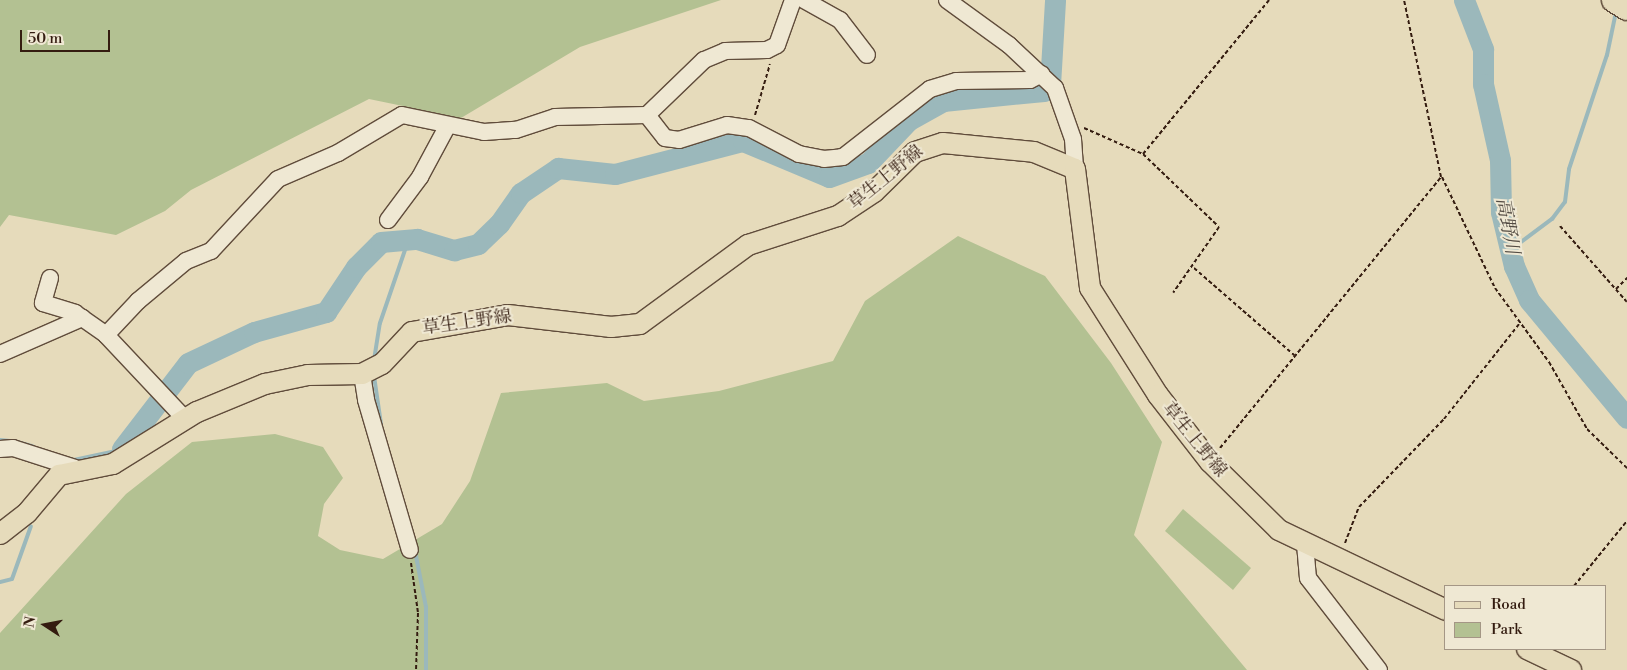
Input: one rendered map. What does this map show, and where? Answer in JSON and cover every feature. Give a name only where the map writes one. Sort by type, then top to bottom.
[{"type":"highway","points":[[1614,0],[1627,8]]},
{"type":"main road","name":"草生上野線","points":[[0,534],[27,513],[58,475],[75,468],[113,464],[186,420],[272,382],[362,374],[382,364],[404,337],[421,329],[508,315],[611,327],[640,324],[748,246],[838,216],[927,144],[1034,152],[1075,168],[1090,288],[1158,395],[1210,462],[1255,510],[1305,544],[1444,609]]},
{"type":"main road","points":[[1528,650],[1571,670]]},
{"type":"street","points":[[106,335],[138,301],[186,261],[211,251],[278,180],[338,153],[402,115],[484,132],[516,130],[555,117],[647,115],[704,60],[725,51],[773,47],[793,0]]},
{"type":"street","points":[[804,0],[840,20],[867,55]]},
{"type":"street","points":[[946,0],[1042,74],[1055,88],[1068,119],[1075,168]]},
{"type":"street","points":[[647,115],[665,138],[678,140],[704,129],[749,128],[799,154],[842,157],[930,89],[956,81],[1030,80],[1042,74]]},
{"type":"street","points":[[388,220],[420,177],[448,125]]},
{"type":"street","points":[[50,278],[43,303],[82,318],[106,335],[186,420]]},
{"type":"street","points":[[0,354],[82,318]]},
{"type":"street","points":[[362,374],[366,400],[410,550]]},
{"type":"street","points":[[0,449],[13,448],[75,468]]},
{"type":"street","points":[[1305,544],[1308,578],[1378,670]]},
{"type":"path","points":[[1143,154],[1269,0]]},
{"type":"path","points":[[1404,0],[1441,177],[1494,288],[1549,362],[1587,429],[1627,468]]},
{"type":"path","points":[[749,128],[765,92],[773,47]]},
{"type":"path","points":[[1068,119],[1143,154],[1219,227],[1194,268],[1172,293]]},
{"type":"path","points":[[1210,462],[1294,355],[1441,177]]},
{"type":"path","points":[[1560,226],[1627,302]]},
{"type":"path","points":[[1194,268],[1294,355]]},
{"type":"path","points":[[1616,289],[1627,278]]},
{"type":"path","points":[[1328,554],[1344,543],[1359,507],[1444,419],[1519,324]]},
{"type":"path","points":[[1575,585],[1627,522]]},
{"type":"path","points":[[410,550],[418,613],[416,670]]},
{"type":"green space","points":[[0,0],[721,0],[580,47],[461,118],[369,99],[191,190],[165,211],[116,235],[9,215],[0,227]]},
{"type":"green space","points":[[958,236],[1045,276],[1111,363],[1162,442],[1134,535],[1247,670],[0,670],[0,633],[126,494],[192,442],[275,434],[323,447],[343,478],[324,504],[318,536],[340,550],[383,559],[442,524],[470,481],[501,393],[607,383],[644,401],[719,391],[833,361],[865,301]]},
{"type":"green space","points":[[1183,509],[1251,568],[1233,590],[1165,531]]},
{"type":"waterway","points":[[122,449],[188,363],[254,332],[326,312],[356,267],[381,242],[417,239],[454,250],[478,244],[499,224],[521,193],[558,168],[615,174],[743,141],[829,177],[868,163],[909,120],[943,101],[1044,91],[1050,85],[1055,0]]},
{"type":"waterway","name":"高野川","points":[[1464,0],[1483,49],[1483,84],[1500,160],[1501,212],[1514,266],[1529,300],[1627,418]]},
{"type":"waterway","points":[[1509,251],[1552,219],[1565,202],[1569,169],[1607,55],[1616,12]]},
{"type":"waterway","points":[[374,360],[380,323],[408,241]]},
{"type":"waterway","points":[[374,376],[381,424]]},
{"type":"waterway","points":[[0,440],[10,441]]},
{"type":"waterway","points":[[17,442],[32,446]]},
{"type":"waterway","points":[[74,460],[116,451]]},
{"type":"waterway","points":[[0,582],[12,579],[31,526]]},
{"type":"waterway","points":[[415,551],[426,607],[426,670]]}]
